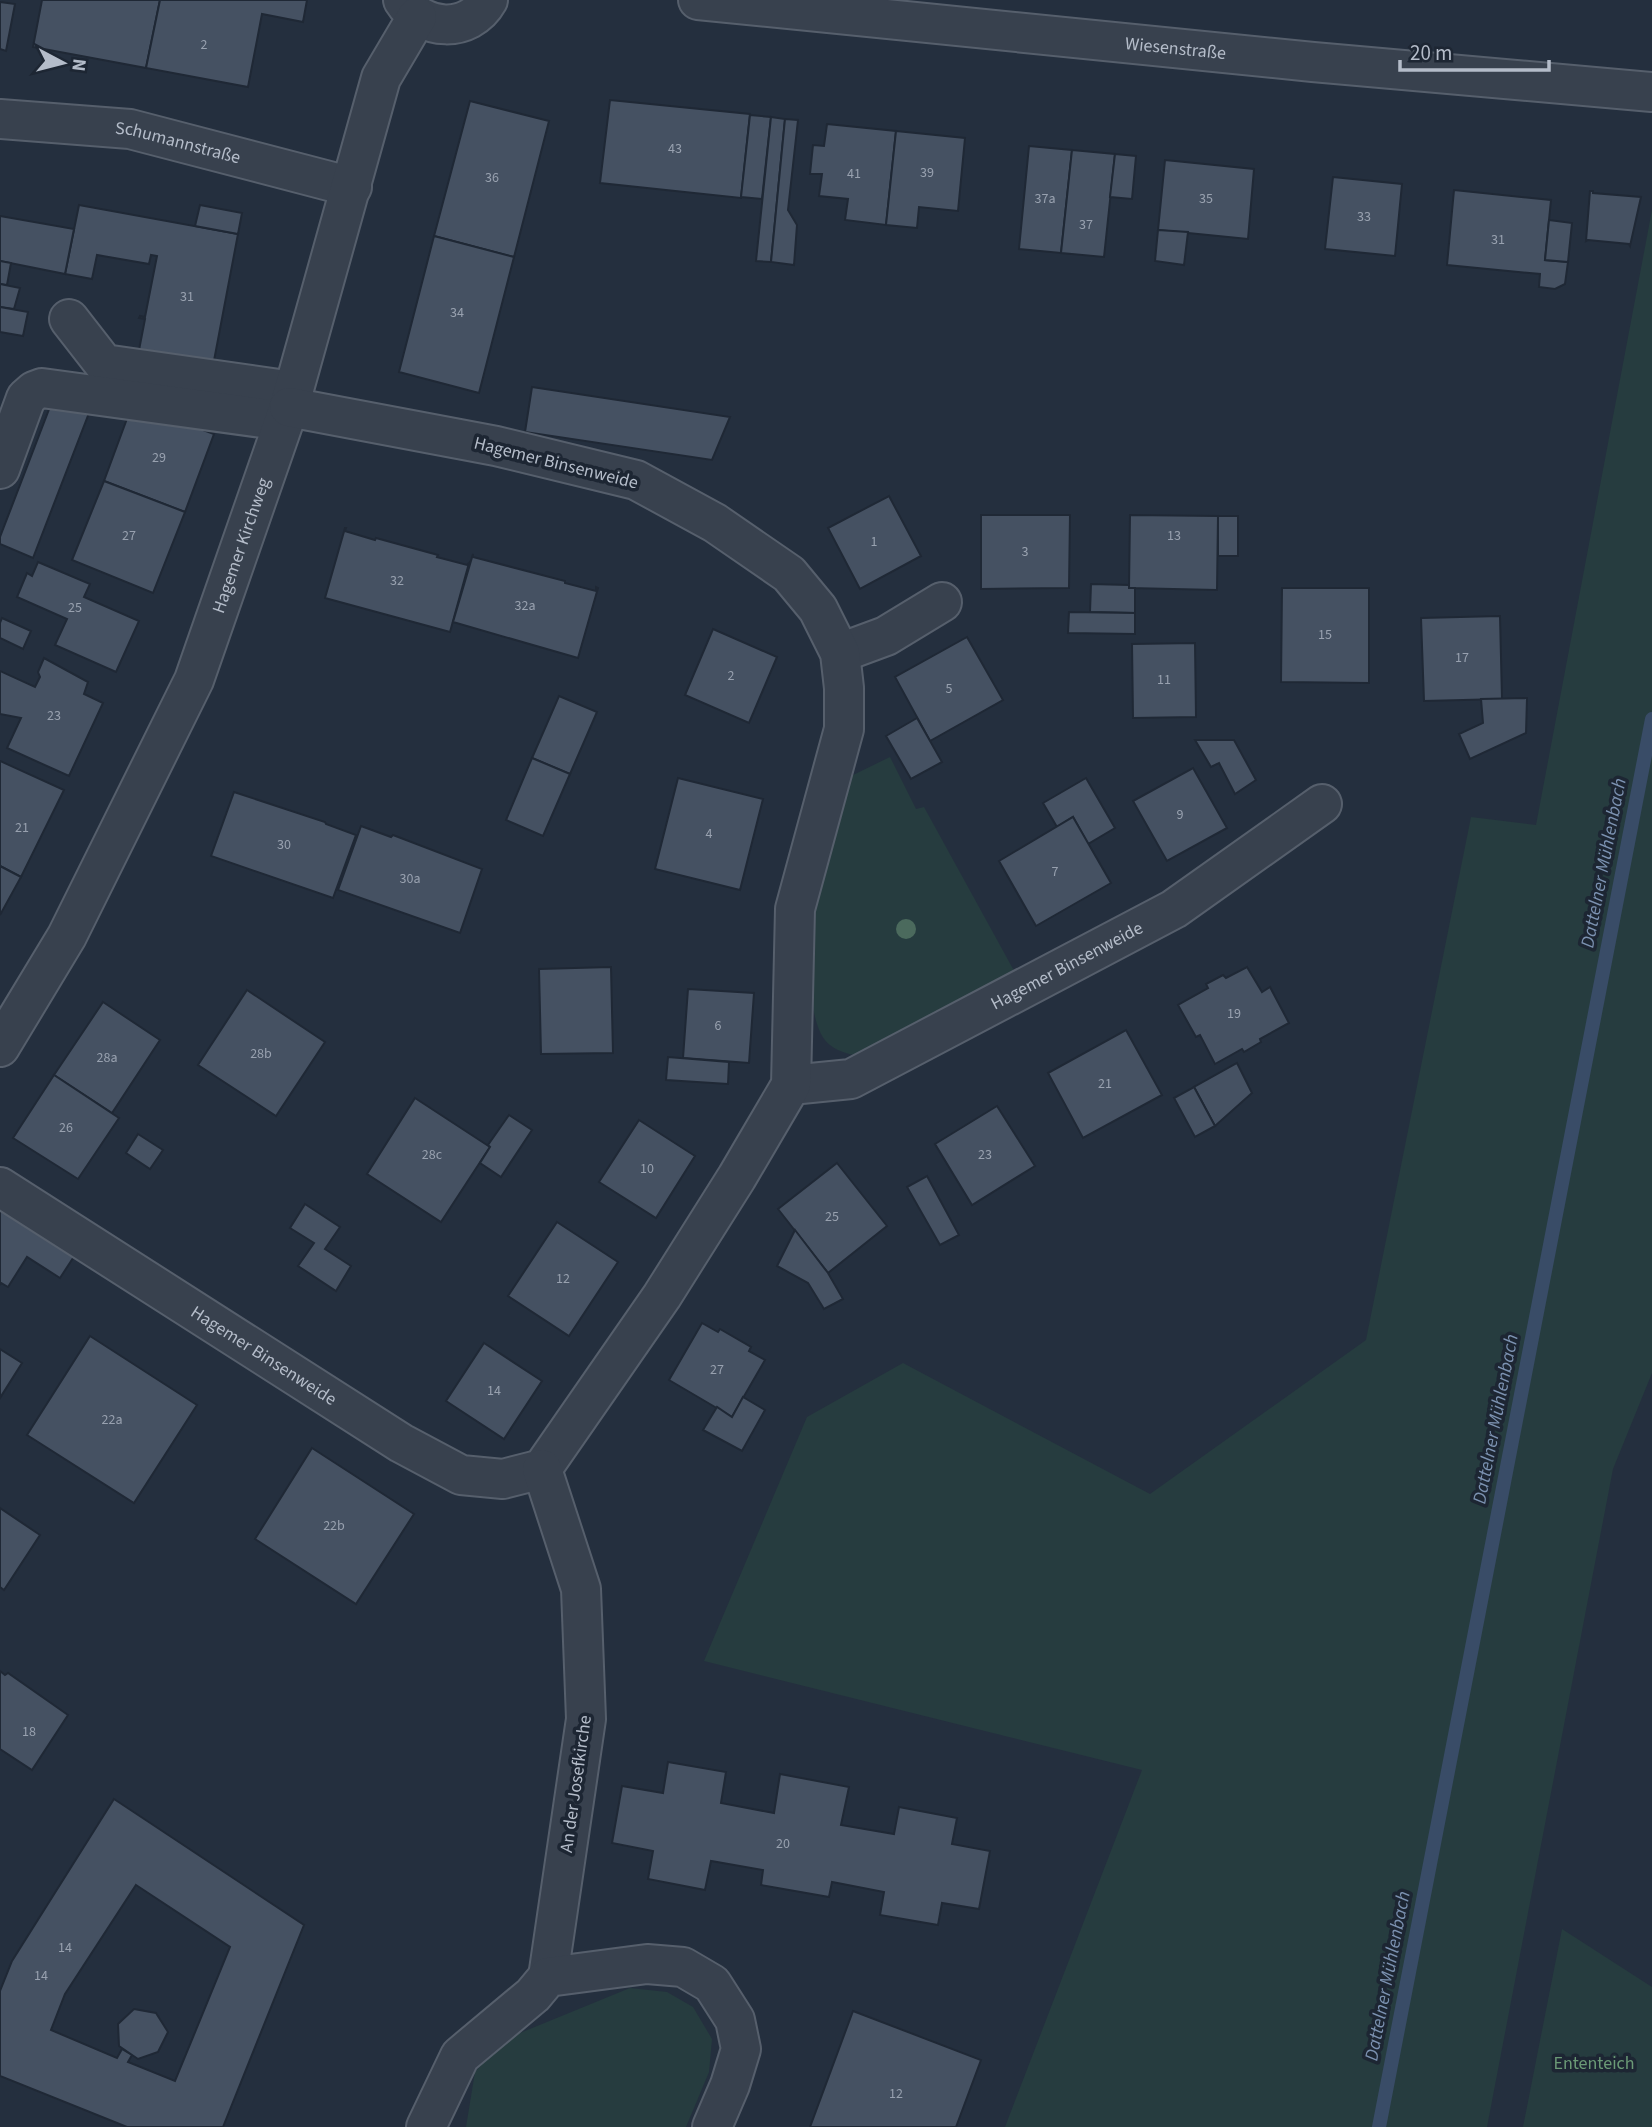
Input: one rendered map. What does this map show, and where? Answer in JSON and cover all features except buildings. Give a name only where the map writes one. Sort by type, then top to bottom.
[{"type":"street","name":"Hagemer Kirchweg","points":[[0,1047],[66,936],[194,680],[289,406],[381,78],[410,8],[441,25],[454,24],[477,13],[488,0]]},
{"type":"street","name":"Wiesenstraße","points":[[698,0],[1313,62],[1652,92]]},
{"type":"street","name":"Schumannstraße","points":[[0,119],[130,129],[352,187]]},
{"type":"street","points":[[69,319],[104,364],[289,406]]},
{"type":"street","points":[[0,469],[26,398],[42,388],[289,406]]},
{"type":"street","name":"Hagemer Binsenweide","points":[[0,1187],[401,1443],[461,1475],[503,1479],[542,1469],[662,1296],[792,1085],[795,908],[844,729],[844,688],[840,653],[817,609],[789,574],[715,523],[636,480],[496,446],[289,406]]},
{"type":"street","points":[[840,653],[886,636],[942,603]]},
{"type":"street","name":"Hagemer Binsenweide","points":[[792,1085],[850,1079],[1174,909],[1322,804]]},
{"type":"street","name":"An der Josefkirche","points":[[542,1469],[582,1589],[586,1719],[548,1977]]},
{"type":"street","points":[[426,2127],[460,2056],[533,1995],[548,1977],[647,1964],[683,1967],[712,1984],[735,2020],[741,2049],[730,2085],[712,2127]]},
{"type":"green space","points":[[1652,210],[1652,1373],[1613,1469],[1487,2127],[1005,2127],[1142,1770],[704,1661],[807,1417],[903,1363],[1150,1494],[1366,1340],[1471,817],[1536,825]]},
{"type":"green space","points":[[890,757],[916,809],[924,807],[1018,978],[865,1057],[834,1048],[820,1032],[811,990],[811,937],[820,873],[851,776]]},
{"type":"green space","name":"Ententeich","points":[[1562,1929],[1652,1987],[1652,2127],[1523,2127]]},
{"type":"green space","points":[[630,1988],[667,1992],[693,2007],[712,2039],[709,2072],[686,2127],[466,2127],[475,2072],[503,2040]]},
{"type":"waterway","name":"Dattelner Mühlenbach","points":[[1379,2127],[1652,719]]}]
